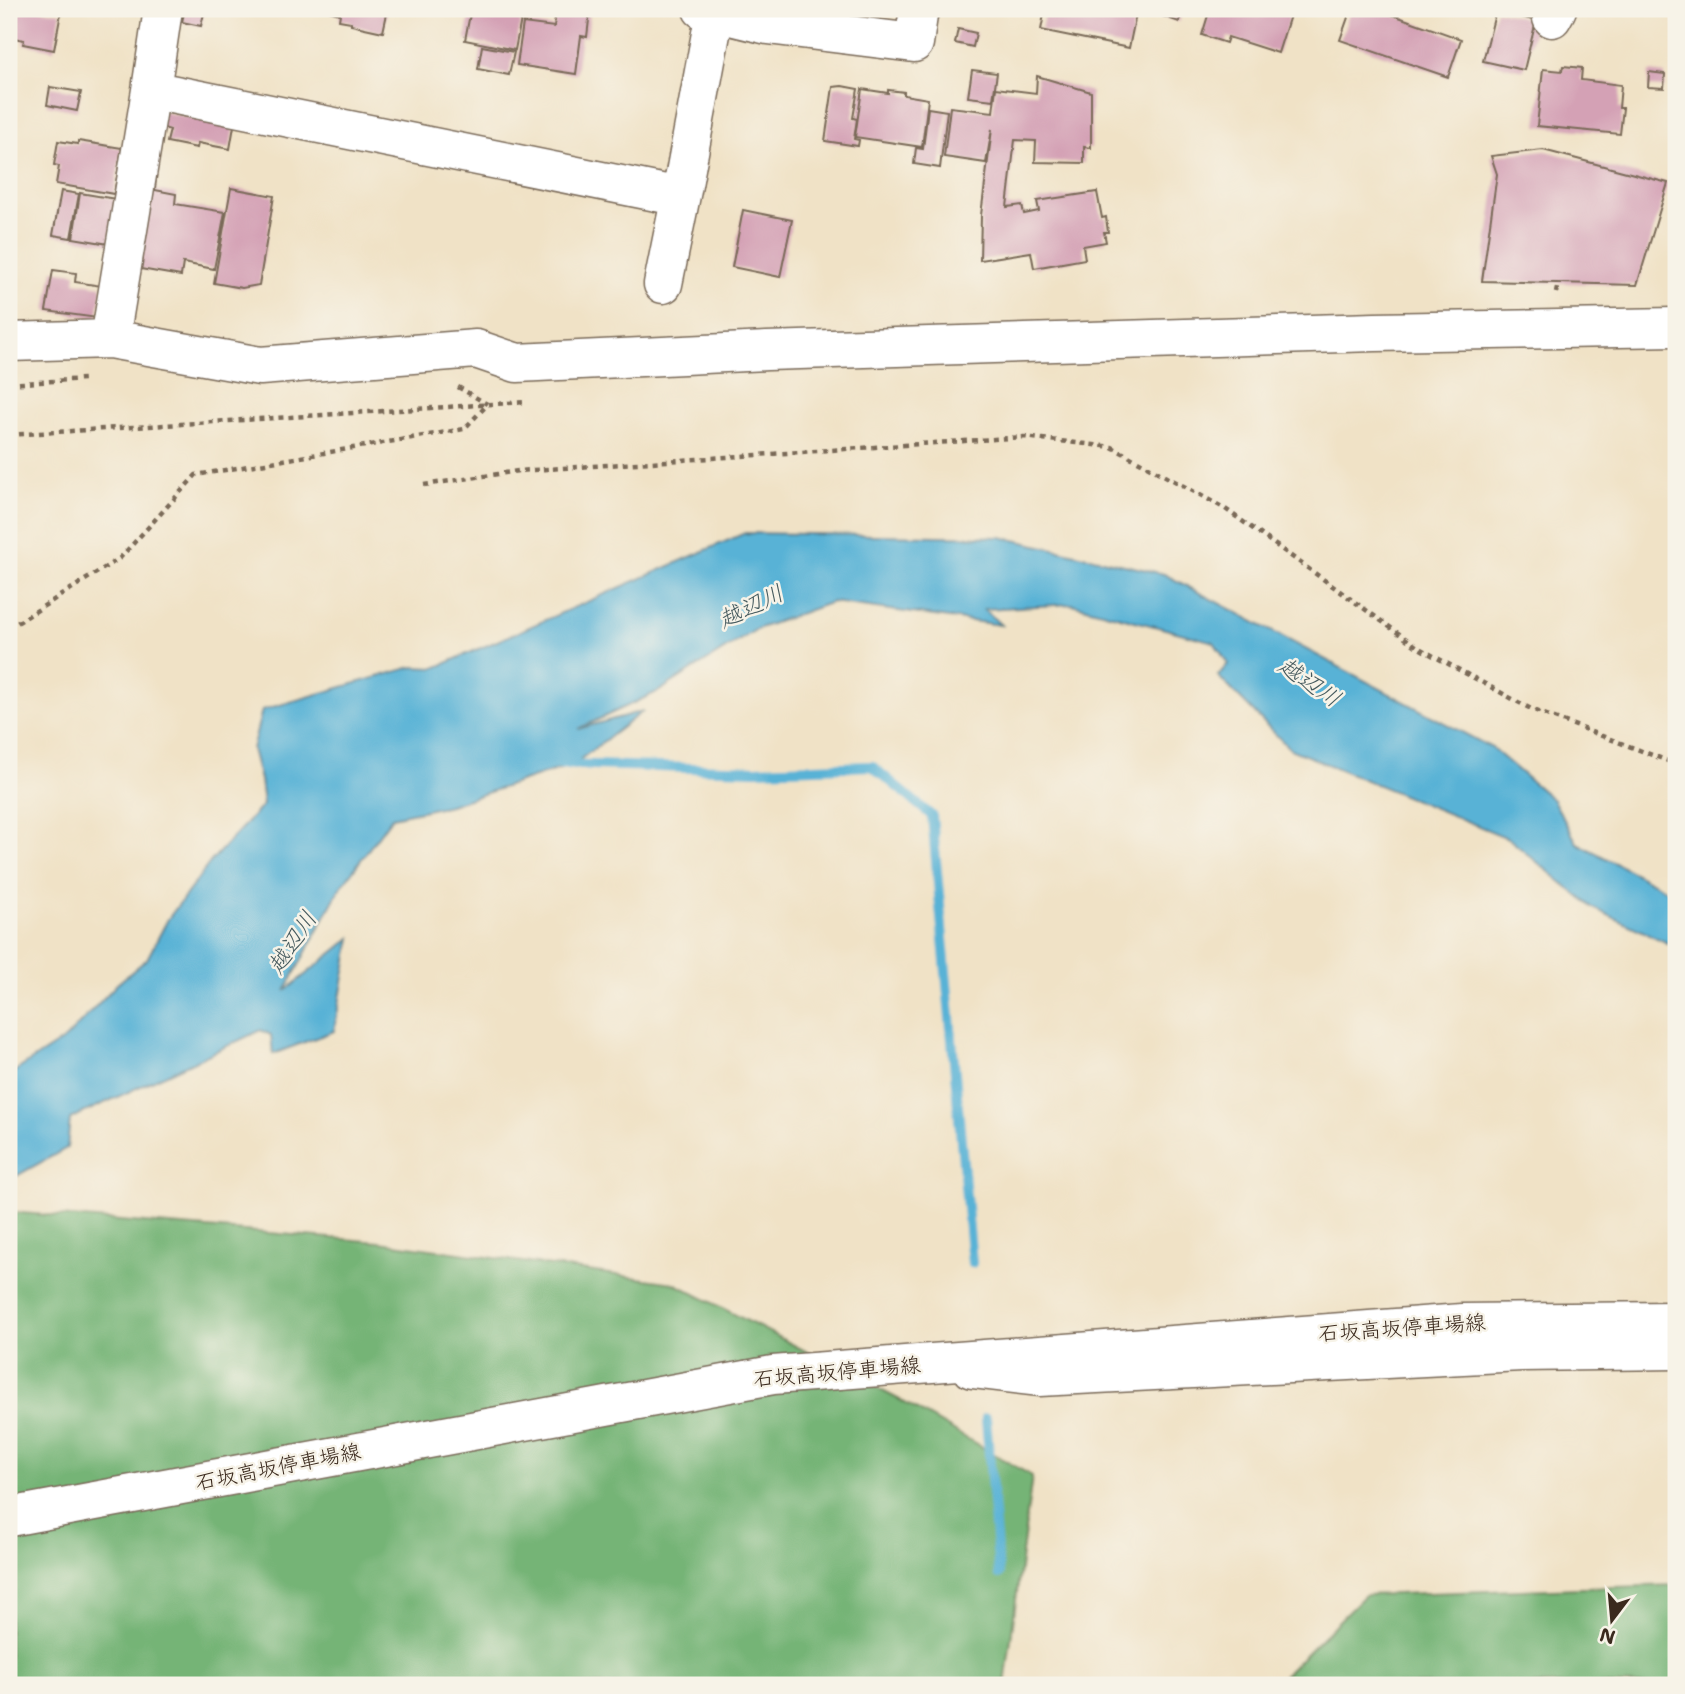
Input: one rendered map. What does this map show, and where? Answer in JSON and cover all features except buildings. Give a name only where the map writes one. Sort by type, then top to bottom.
[{"type":"street","points":[[110,339],[163,9]]},
{"type":"street","points":[[663,284],[682,190],[709,10],[768,25],[914,43],[919,9]]},
{"type":"street","points":[[151,90],[666,194],[682,190]]},
{"type":"street","points":[[9,342],[110,339],[260,366],[475,349],[517,363],[781,351],[1375,332],[1676,327]]},
{"type":"street","name":"石坂高坂停車場線","points":[[9,1517],[773,1375],[1462,1323],[1676,1321]]},
{"type":"street","points":[[925,1363],[1038,1377],[1521,1352],[1676,1350]]},
{"type":"path","points":[[9,435],[487,405],[464,429],[196,475],[120,558],[9,628]]},
{"type":"path","points":[[424,485],[518,471],[1024,437],[1112,447],[1224,508],[1419,648],[1531,709],[1676,764]]},
{"type":"green space","points":[[9,1212],[380,1242],[674,1283],[898,1399],[1032,1476],[1005,1685],[9,1685]]},
{"type":"green space","points":[[1676,1585],[1676,1685],[1274,1685],[1365,1595]]},
{"type":"water","name":"越辺川","points":[[745,533],[1001,537],[1164,574],[1492,748],[1553,800],[1577,843],[1676,895],[1676,947],[1593,908],[1508,838],[1290,749],[1218,676],[1228,664],[1214,642],[1072,604],[984,609],[1001,625],[832,602],[757,629],[659,691],[578,729],[643,711],[574,764],[450,805],[392,817],[339,890],[285,991],[351,938],[334,1031],[273,1054],[271,1035],[261,1030],[70,1119],[67,1148],[9,1180],[9,1075],[66,1038],[117,984],[147,959],[168,919],[212,860],[263,805],[252,749],[262,710],[412,667],[435,668]]},
{"type":"waterway","points":[[560,764],[756,770],[872,766],[932,816],[972,1263]]},
{"type":"waterway","points":[[986,1418],[999,1574]]}]
